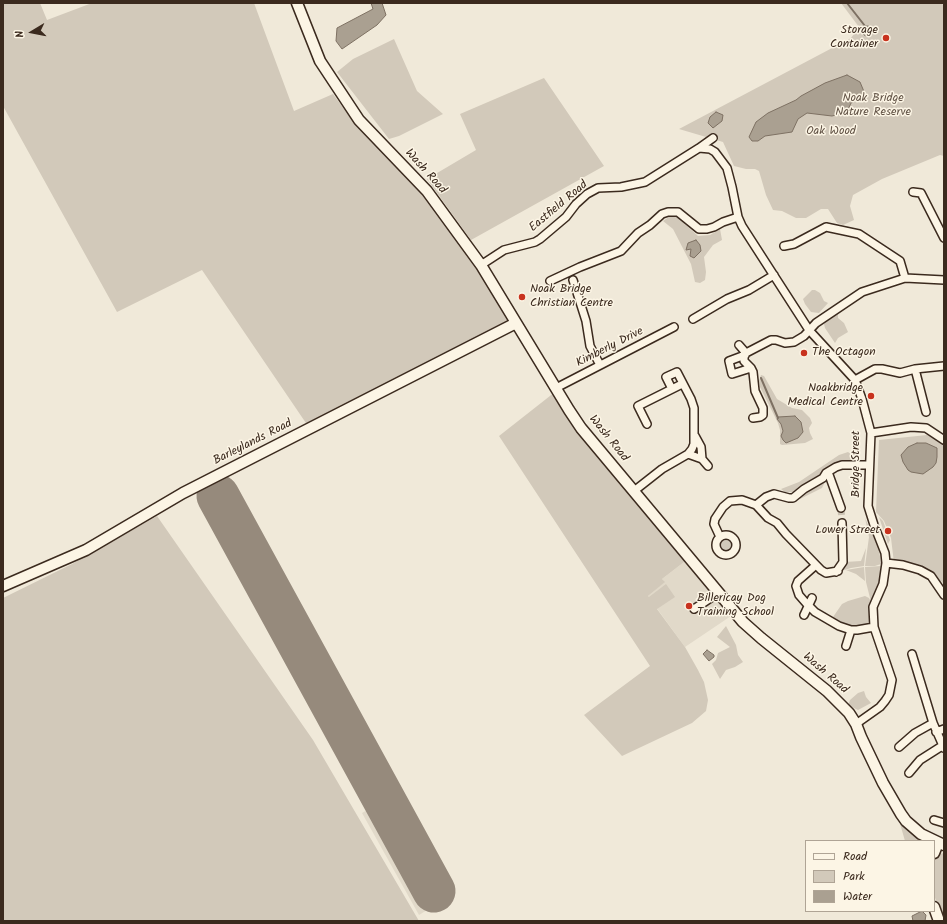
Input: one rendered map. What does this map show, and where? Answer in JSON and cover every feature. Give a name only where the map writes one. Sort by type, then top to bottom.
[{"type":"street","name":"Wash Road","points":[[297,3],[320,61],[360,120],[428,191],[481,264],[581,428],[743,622],[828,691],[848,713],[856,724],[896,807],[906,821],[921,834],[933,840]]},
{"type":"street","name":"Eastfield Road","points":[[481,264],[504,250],[535,242],[540,239],[562,221],[587,194],[598,188],[621,187],[645,182],[697,150],[713,138]]},
{"type":"street","name":"Bridge Street","points":[[697,150],[710,149],[715,152],[727,168],[738,216],[742,226],[810,330],[855,380],[862,399],[871,433],[868,506],[885,553],[886,564],[883,584],[873,607],[874,627],[892,680],[889,695],[880,708],[856,724]]},
{"type":"street","points":[[914,192],[921,193],[944,238]]},
{"type":"street","points":[[550,281],[580,267],[621,251],[638,233],[662,214],[668,212],[678,212],[699,230],[714,227],[738,216]]},
{"type":"street","points":[[784,246],[794,244],[826,227],[858,234],[900,261],[905,278]]},
{"type":"street","points":[[693,319],[727,299],[749,290],[774,275]]},
{"type":"street","points":[[751,368],[732,374],[729,361],[746,354],[771,340],[785,343],[794,342],[810,330],[816,323],[862,292],[905,278],[944,280]]},
{"type":"street","points":[[573,280],[586,321],[585,332],[590,346],[600,365]]},
{"type":"street","name":"Barleylands Road","points":[[3,586],[86,550],[183,493],[516,323]]},
{"type":"street","name":"Kimberly Drive","points":[[556,388],[674,327]]},
{"type":"street","points":[[739,345],[746,354]]},
{"type":"street","points":[[746,354],[744,361],[753,372],[755,391],[760,401],[763,414],[760,417],[753,418]]},
{"type":"street","points":[[855,380],[875,369],[900,373],[915,369],[944,366]]},
{"type":"street","points":[[915,369],[926,412]]},
{"type":"street","points":[[634,491],[662,469],[688,454],[694,444],[694,408],[677,372],[666,377],[672,389]]},
{"type":"street","points":[[647,424],[638,406],[682,384]]},
{"type":"street","points":[[871,433],[911,427],[926,428],[944,440]]},
{"type":"street","points":[[694,434],[701,447],[702,460]]},
{"type":"street","points":[[688,454],[702,460],[708,466]]},
{"type":"street","points":[[756,505],[766,497],[774,494],[793,498],[804,489],[823,478],[826,473],[842,465],[869,465]]},
{"type":"street","points":[[828,472],[841,508]]},
{"type":"street","points":[[720,537],[714,524],[715,519],[730,500],[742,500],[756,505],[768,518],[777,522],[786,534],[816,565],[826,573],[837,572],[844,562],[842,523]]},
{"type":"street","points":[[886,564],[903,565],[920,570],[931,576],[944,595]]},
{"type":"street","points":[[816,565],[804,575],[796,586],[799,595],[815,612],[839,626],[850,630],[874,627]]},
{"type":"street","points":[[694,609],[718,593]]},
{"type":"street","points":[[804,615],[812,598]]},
{"type":"street","points":[[846,646],[850,630]]},
{"type":"street","points":[[910,773],[920,760],[943,747],[933,723],[912,654]]},
{"type":"street","points":[[899,747],[915,733],[933,723]]},
{"type":"street","points":[[936,732],[944,729]]},
{"type":"street","points":[[934,820],[944,823]]},
{"type":"street","points":[[935,909],[940,921]]},
{"type":"shaded area","name":"Billericay Dog Training School","points":[[688,559],[731,616],[685,647],[648,596],[664,582],[662,579]]},
{"type":"shaded area","points":[[376,805],[432,907],[419,915],[362,813]]},
{"type":"green space","points":[[3,3],[40,3],[47,20],[92,3],[254,3],[294,111],[333,94],[355,124],[393,164],[421,189],[516,323],[310,429],[202,270],[117,312],[3,106]]},
{"type":"green space","name":"Noak Bridge Nature Reserve","points":[[841,3],[942,3],[944,7],[944,156],[940,155],[882,179],[853,195],[850,206],[854,220],[843,225],[837,223],[828,209],[821,209],[806,218],[796,218],[782,211],[773,210],[766,195],[759,171],[734,166],[723,142],[679,129],[851,38],[859,27]]},
{"type":"green space","points":[[394,39],[417,91],[443,114],[399,136],[389,139],[337,72],[353,59]]},
{"type":"green space","points":[[544,78],[604,166],[471,240],[427,179],[476,150],[460,114]]},
{"type":"green space","points":[[669,217],[677,217],[698,236],[710,235],[720,229],[722,240],[713,245],[704,257],[706,272],[705,280],[700,283],[695,282],[691,264],[673,229],[663,221]]},
{"type":"green space","points":[[812,290],[820,293],[824,301],[828,303],[819,313],[811,312],[803,299]]},
{"type":"green space","points":[[838,313],[838,318],[844,323],[848,332],[838,338],[835,343],[824,324],[826,320]]},
{"type":"green space","points":[[761,375],[764,376],[777,399],[792,408],[802,410],[810,418],[812,423],[809,428],[813,439],[805,443],[780,444],[780,430],[778,423],[760,387],[759,381]]},
{"type":"green space","points":[[555,392],[688,559],[662,579],[665,582],[648,596],[649,597],[666,584],[675,597],[657,609],[685,647],[704,682],[708,700],[706,711],[692,723],[622,756],[584,715],[650,666],[499,436]]},
{"type":"green space","points":[[927,435],[944,443],[944,584],[941,581],[938,583],[935,575],[921,566],[894,563],[891,538],[884,521],[876,512],[879,440]]},
{"type":"green space","points":[[848,452],[856,458],[796,492],[785,492],[781,489],[799,482],[839,455]]},
{"type":"green space","points":[[826,480],[822,488],[800,499],[798,497],[810,488]]},
{"type":"green space","points":[[157,516],[313,740],[419,921],[3,921],[3,598],[72,564]]},
{"type":"green space","points":[[879,517],[883,521],[890,540],[888,544]]},
{"type":"green space","points":[[865,518],[879,549],[881,564],[875,566],[865,566],[869,537]]},
{"type":"green space","points":[[726,535],[733,538],[736,545],[733,552],[726,555],[719,552],[716,545],[719,538]]},
{"type":"green space","points":[[866,548],[864,566],[838,572],[845,562],[861,561]]},
{"type":"green space","points":[[881,566],[880,584],[874,594],[872,625],[848,628],[838,622],[833,617],[842,604],[865,596],[869,598],[871,602],[866,582],[865,567]]},
{"type":"green space","points":[[864,567],[865,581],[856,574],[846,570]]},
{"type":"green space","points":[[726,626],[736,645],[738,655],[743,662],[726,670],[720,679],[712,664],[716,660],[718,653],[730,647],[717,637]]},
{"type":"green space","points":[[864,691],[866,697],[871,703],[858,710],[848,705],[850,700],[858,693]]},
{"type":"green space","points":[[897,813],[927,840],[905,840]]},
{"type":"green space","points":[[944,853],[944,921],[935,898],[935,860],[939,854]]},
{"type":"water","points":[[371,3],[382,3],[386,15],[377,25],[342,49],[336,41],[337,28],[373,9]]},
{"type":"water","points":[[865,26],[869,26],[871,27],[871,35],[865,36],[862,33],[862,29]]},
{"type":"water","points":[[847,75],[860,82],[865,94],[851,103],[847,112],[832,116],[807,113],[798,119],[792,132],[765,136],[758,141],[752,141],[749,137],[756,122],[768,113],[796,100],[825,83]]},
{"type":"water","points":[[716,112],[723,115],[722,121],[713,128],[708,123],[710,117]]},
{"type":"water","points":[[696,240],[700,245],[701,251],[694,258],[690,256],[691,249],[686,250],[688,243]]},
{"type":"water","points":[[795,416],[801,422],[803,432],[798,438],[786,443],[781,436],[783,431],[781,424],[777,419],[778,417]]},
{"type":"water","points":[[917,443],[926,443],[937,448],[936,463],[923,474],[908,470],[901,455],[908,447]]},
{"type":"water","points":[[707,650],[714,655],[714,657],[709,661],[703,654]]},
{"type":"water","points":[[920,912],[923,912],[926,915],[925,921],[913,921],[912,916]]},
{"type":"waterway","points":[[847,3],[865,26]]},
{"type":"waterway","points":[[761,378],[778,418]]},
{"type":"runway","points":[[218,496],[434,891]]},
{"type":"tunnel","points":[[841,508],[842,523]]},
{"type":"place","name":"Storage Container","points":[[886,38]]},
{"type":"place","name":"Noak Bridge Christian Centre","points":[[522,297]]},
{"type":"place","name":"The Octagon","points":[[804,353]]},
{"type":"place","name":"Noakbridge Medical Centre","points":[[871,396]]},
{"type":"place","name":"Lower Street","points":[[888,531]]},
{"type":"place","name":"Billericay Dog Training School","points":[[689,606]]},
{"type":"park label","name":"Oak Wood","points":[[831,132]]}]
